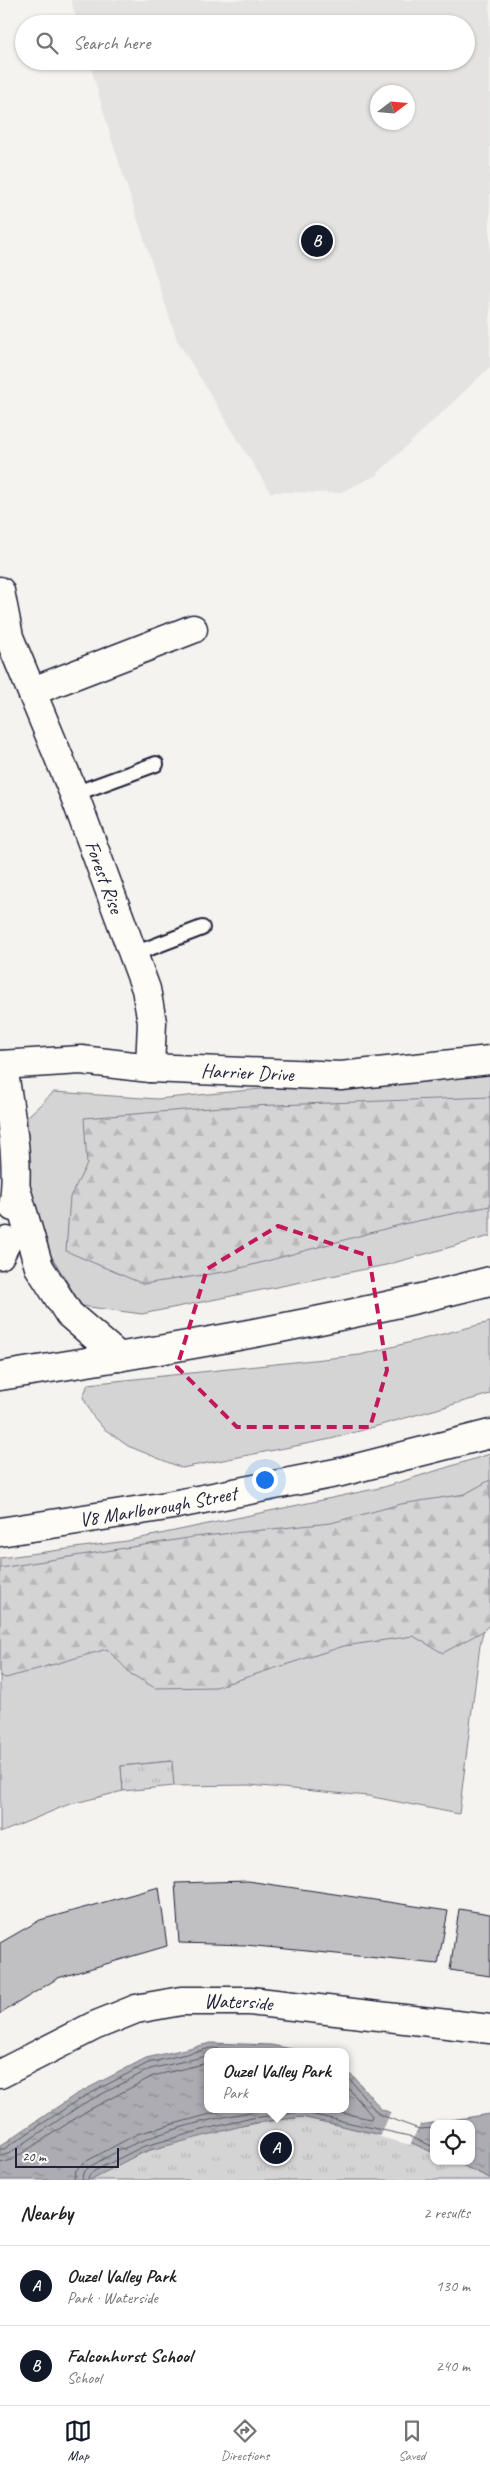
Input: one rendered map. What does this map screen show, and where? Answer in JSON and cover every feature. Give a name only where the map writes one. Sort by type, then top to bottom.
[{"type":"street","name":"Forest Rise","points":[[0,591],[9,637],[33,691],[74,794],[146,990],[152,1022],[150,1068]]},
{"type":"street","points":[[33,691],[193,629]]},
{"type":"street","name":"Harrier Drive","points":[[1,1065],[81,1060],[150,1068],[341,1076],[490,1060]]},
{"type":"street","points":[[1,1065],[14,1152],[16,1190],[39,1267],[69,1314],[119,1357]]},
{"type":"street","points":[[4,1248],[16,1190]]},
{"type":"street","points":[[0,1376],[119,1357],[335,1317],[490,1281]]},
{"type":"street","name":"V8 Marlborough Street","points":[[0,1532],[167,1506],[332,1474],[490,1434]]},
{"type":"street","name":"Waterside","points":[[0,2074],[94,2026],[136,2009],[181,2001],[250,2001],[490,2029]]},
{"type":"lane","points":[[74,794],[156,764]]},
{"type":"lane","points":[[134,954],[202,928]]},
{"type":"highlighted area","points":[[278,1226],[369,1256],[387,1370],[370,1427],[237,1427],[177,1367],[207,1269]]},
{"type":"shaded area","points":[[71,0],[490,0],[490,367],[375,476],[339,493],[270,492],[177,340],[112,141],[92,70],[475,70],[475,15],[75,15]]},
{"type":"green space","points":[[490,1067],[490,1236],[386,1265],[142,1314],[82,1306],[47,1249],[31,1200],[27,1117],[54,1092],[157,1099]]},
{"type":"green space","points":[[490,1097],[490,1206],[403,1224],[230,1271],[143,1284],[66,1251],[70,1197],[87,1164],[84,1118],[222,1107]]},
{"type":"green space","points":[[490,1322],[490,1394],[331,1439],[182,1468],[128,1446],[103,1428],[92,1415],[83,1397],[88,1384],[360,1355]]},
{"type":"green space","points":[[490,1454],[490,1602],[480,1645],[459,1814],[368,1796],[249,1785],[174,1786],[171,1761],[121,1766],[123,1791],[67,1805],[0,1833],[0,1558],[127,1541],[384,1487]]},
{"type":"green space","points":[[490,1480],[490,1624],[483,1631],[443,1653],[413,1636],[344,1646],[216,1687],[155,1688],[131,1674],[107,1649],[6,1678],[0,1676],[0,1568],[194,1537],[331,1523],[401,1504],[465,1494]]},
{"type":"green space","points":[[172,1761],[174,1786],[123,1791],[121,1766]]},
{"type":"green space","points":[[302,2117],[408,2141],[430,2151],[430,2165],[462,2165],[490,2178],[490,2180],[90,2180],[114,2166],[165,2145],[219,2130]]},
{"type":"water","points":[[211,2043],[271,2045],[287,2048],[204,2048],[204,2113],[349,2113],[349,2074],[355,2078],[381,2109],[420,2125],[430,2123],[430,2151],[408,2141],[302,2117],[253,2123],[143,2152],[90,2180],[0,2180],[0,2146],[75,2095],[146,2058]]},
{"type":"water","points":[[490,2114],[490,2178],[462,2165],[475,2165],[475,2120],[452,2120]]},
{"type":"pier","points":[[391,2111],[421,2122],[410,2145],[380,2137]]},
{"type":"building","points":[[248,1881],[448,1911],[438,1964],[246,1945],[179,1943],[175,1883]]},
{"type":"building","points":[[159,1887],[167,1946],[58,1978],[0,2014],[0,1943],[40,1920]]},
{"type":"building","points":[[459,1909],[490,1914],[490,1976],[450,1970]]},
{"type":"place","name":"Falconhurst School","points":[[317,241]]},
{"type":"place","name":"Ouzel Valley Park","points":[[276,2148]]}]
